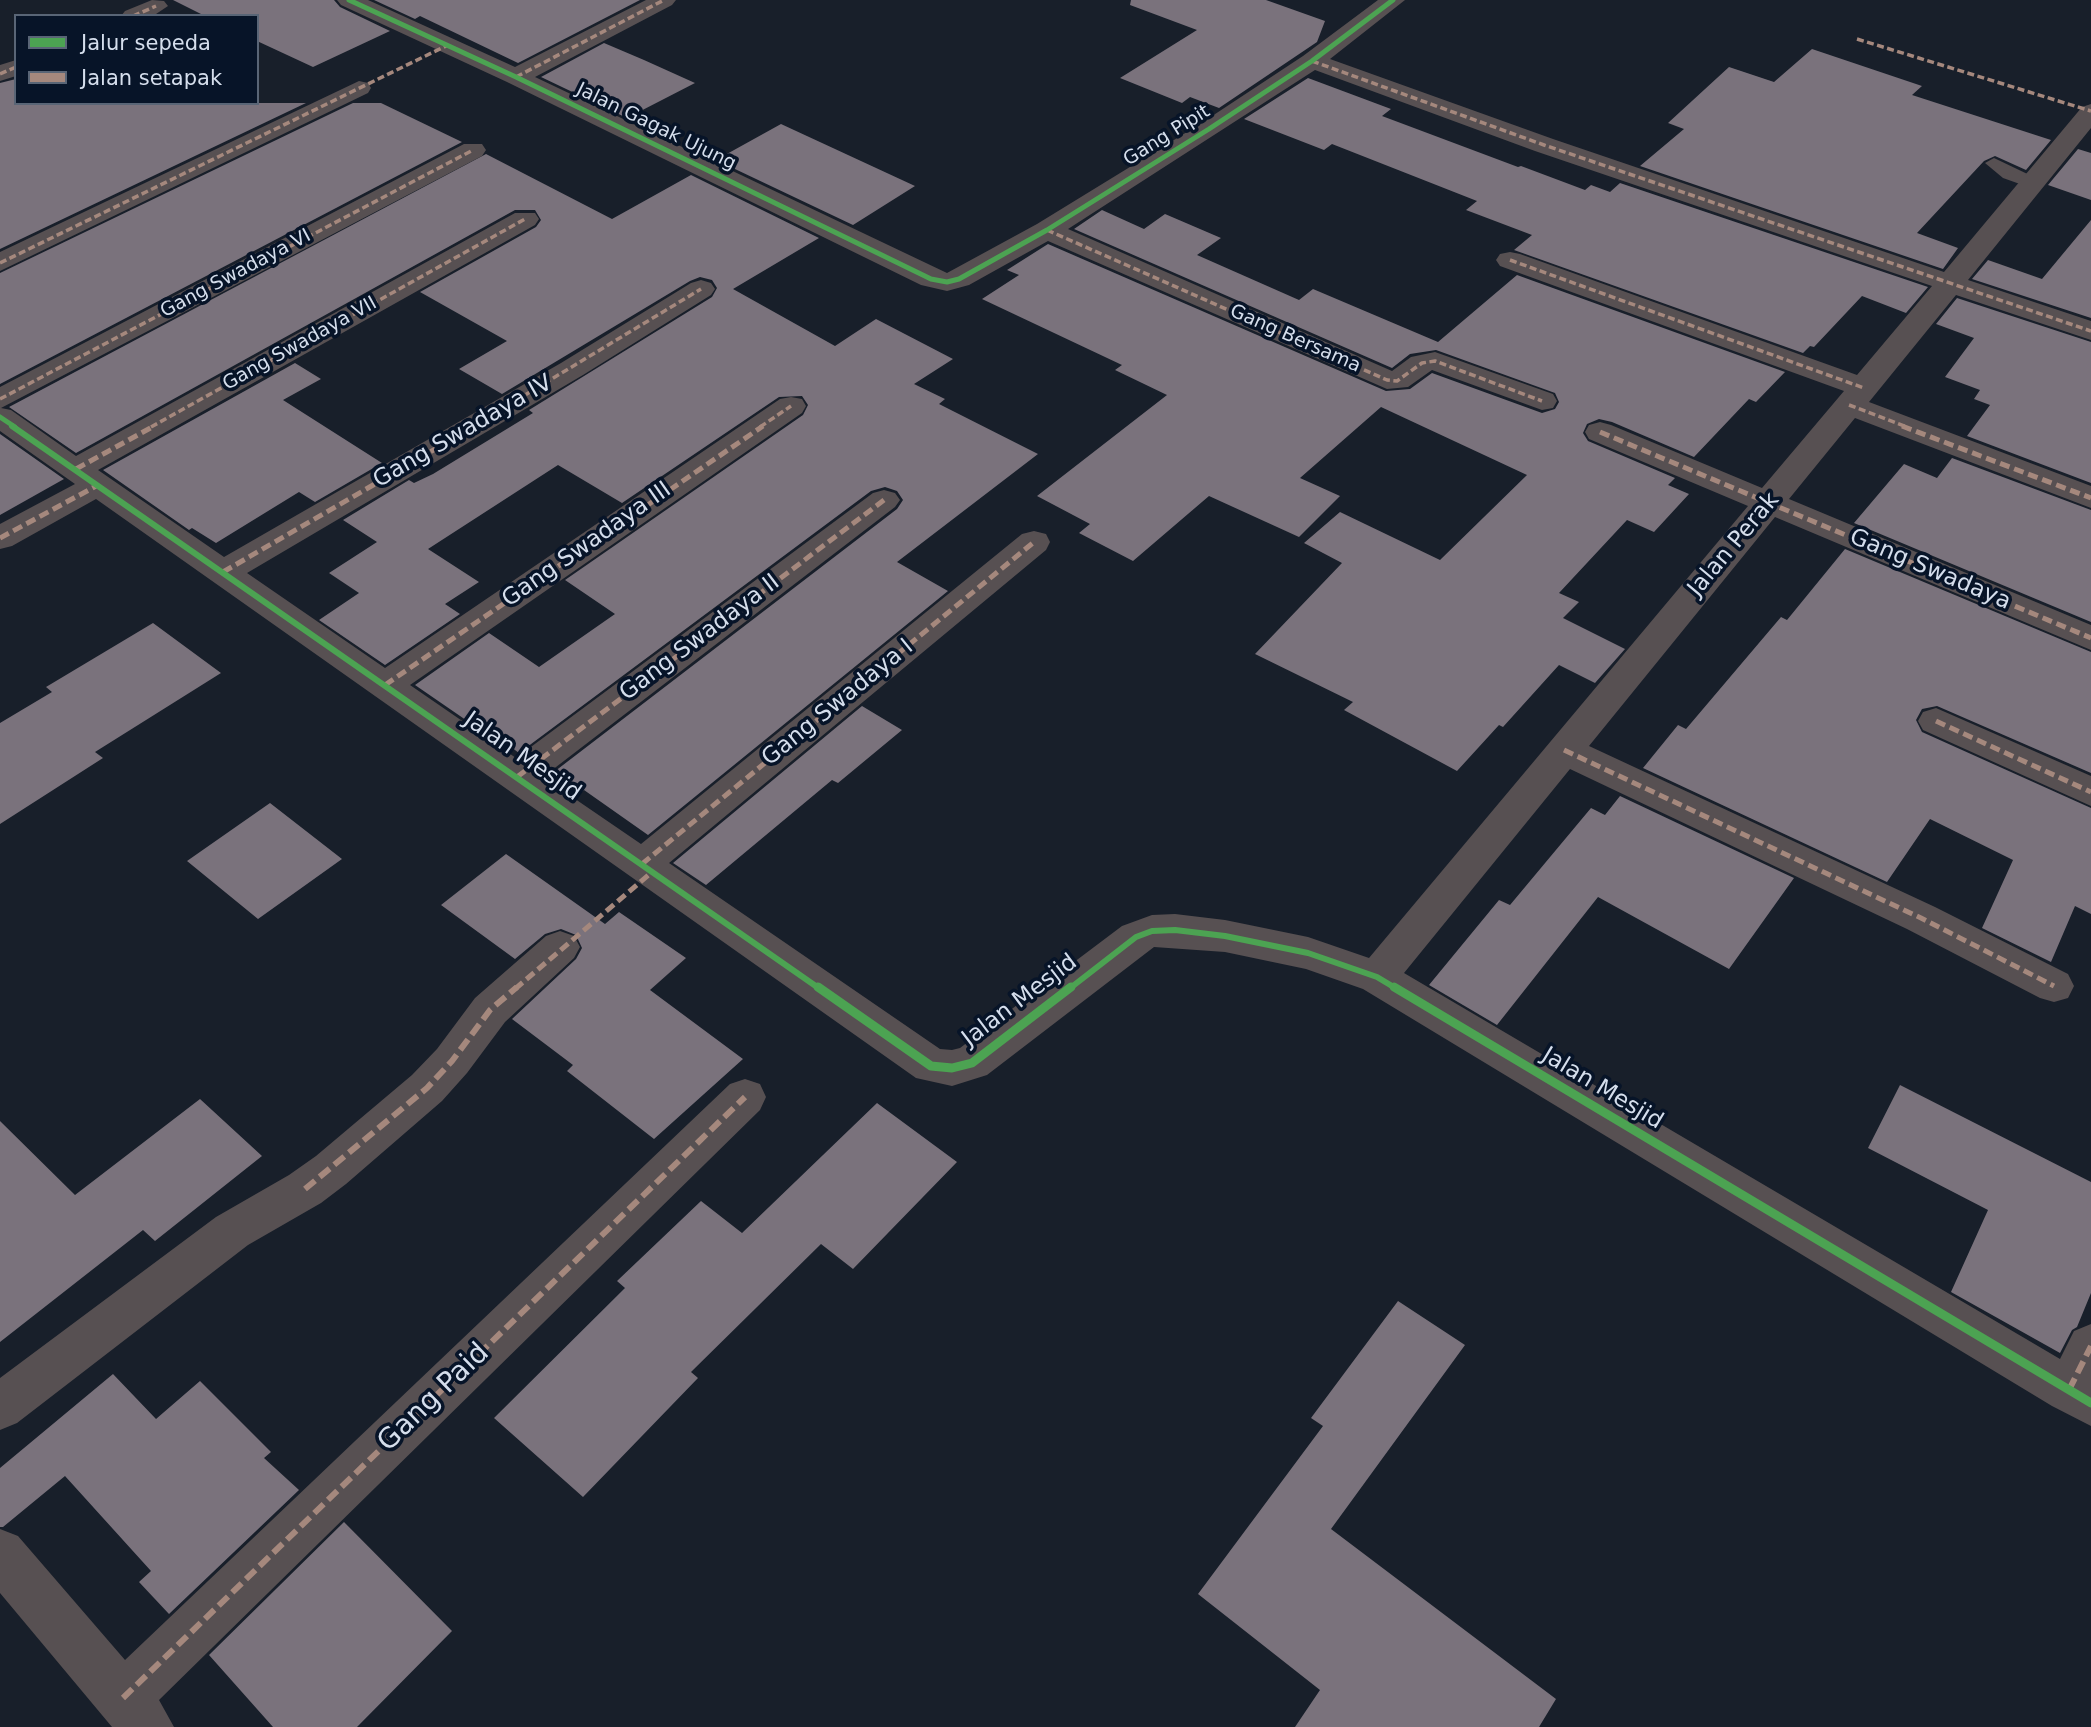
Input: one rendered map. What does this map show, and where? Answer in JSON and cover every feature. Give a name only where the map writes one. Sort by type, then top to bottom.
[{"type":"street","name":"Jalan Gagak Ujung","points":[[349,0],[516,77],[931,279],[947,282]]},
{"type":"street","points":[[516,77],[664,0]]},
{"type":"street","name":"Gang Pipit","points":[[947,282],[959,279],[1047,229],[1312,61],[1393,0]]},
{"type":"street","points":[[138,14],[156,6]]},
{"type":"street","points":[[1312,61],[1544,145],[1951,281],[2091,331]]},
{"type":"street","points":[[0,263],[359,88]]},
{"type":"street","name":"Jalan Perak","points":[[1377,977],[2091,112]]},
{"type":"street","name":"Gang Swadaya VI","points":[[0,399],[473,149]]},
{"type":"street","name":"Gang Swadaya VII","points":[[0,538],[87,477],[525,219]]},
{"type":"street","name":"Gang Bersama","points":[[1047,229],[1387,380],[1397,381],[1423,363],[1435,361],[1542,401]]},
{"type":"street","points":[[1510,260],[1857,396],[2091,498]]},
{"type":"street","name":"Gang Swadaya IV","points":[[223,572],[572,369],[701,289]]},
{"type":"street","name":"Gang Swadaya III","points":[[385,685],[790,406]]},
{"type":"street","name":"Jalan Mesjid","points":[[0,417],[931,1066],[952,1068],[972,1063],[1136,937],[1152,931],[1175,930],[1225,936],[1308,953],[1377,977],[2080,1397]]},
{"type":"street","name":"Gang Swadaya","points":[[1600,432],[2091,638]]},
{"type":"street","name":"Gang Swadaya II","points":[[517,777],[884,499]]},
{"type":"street","name":"Gang Swadaya I","points":[[642,864],[1034,542]]},
{"type":"street","points":[[1936,721],[2091,792]]},
{"type":"street","points":[[1564,750],[1921,918],[2054,986]]},
{"type":"street","points":[[0,1407],[232,1231],[305,1189],[331,1170],[427,1088],[452,1061],[489,1010],[560,947]]},
{"type":"street","name":"Gang Paid","points":[[135,1713],[745,1097]]},
{"type":"street","points":[[2080,1397],[2091,1346]]},
{"type":"street","points":[[0,1554],[135,1713]]},
{"type":"lane","points":[[1994,163],[2009,174],[2034,184]]},
{"type":"building","points":[[173,0],[334,0],[340,7],[390,31],[313,67],[259,42],[259,14],[201,14]]},
{"type":"building","points":[[374,0],[640,0],[518,63],[420,16],[415,19]]},
{"type":"building","points":[[1131,0],[1266,0],[1325,21],[1317,42],[1219,108],[1190,97],[1182,103],[1120,78],[1197,30],[1130,5]]},
{"type":"building","points":[[604,43],[695,83],[627,118],[541,77]]},
{"type":"building","points":[[1812,49],[1922,86],[1912,95],[2051,140],[2026,170],[1995,156],[1984,161],[1917,233],[1958,248],[1943,269],[1640,166],[1684,129],[1668,123],[1729,67],[1774,82]]},
{"type":"building","points":[[1308,78],[1391,109],[1382,116],[1585,190],[1591,185],[1610,192],[1620,183],[1928,287],[1906,313],[1862,296],[1814,347],[1810,346],[1803,353],[1514,250],[1532,235],[1466,210],[1477,201],[1332,144],[1324,150],[1244,119]]},
{"type":"building","points":[[14,80],[14,105],[306,103],[0,249],[0,83]]},
{"type":"building","points":[[353,103],[381,103],[462,142],[0,384],[0,273]]},
{"type":"building","points":[[781,124],[915,186],[853,225],[716,160]]},
{"type":"building","points":[[2078,149],[2091,153],[2091,200],[2048,185]]},
{"type":"building","points":[[486,154],[612,219],[691,175],[819,238],[733,289],[835,346],[876,319],[953,359],[914,384],[945,399],[939,404],[1038,454],[897,562],[948,591],[648,835],[584,790],[578,795],[550,775],[897,509],[903,500],[897,491],[885,487],[871,491],[519,753],[511,747],[508,749],[415,685],[489,633],[539,667],[615,614],[565,580],[803,415],[808,405],[802,396],[779,397],[622,503],[558,465],[428,549],[479,582],[445,604],[460,614],[385,665],[319,620],[359,593],[329,573],[377,542],[343,520],[409,480],[414,483],[433,474],[533,413],[529,410],[712,297],[717,288],[712,280],[700,277],[690,281],[502,394],[459,369],[507,341],[420,292],[536,227],[541,220],[535,210],[515,210],[76,453],[9,407]]},
{"type":"building","points":[[1102,210],[1144,229],[1165,214],[1221,238],[1197,255],[1299,300],[1313,289],[1438,342],[1517,275],[1785,372],[1756,402],[1749,399],[1694,457],[1612,422],[1599,419],[1587,424],[1583,433],[1588,441],[1675,478],[1668,485],[1689,494],[1654,532],[1627,520],[1559,593],[1579,602],[1563,618],[1625,649],[1595,683],[1559,665],[1503,727],[1499,725],[1457,771],[1344,710],[1353,702],[1255,654],[1342,563],[1304,543],[1340,512],[1440,560],[1527,475],[1381,407],[1300,478],[1340,496],[1299,537],[1209,496],[1133,561],[1079,533],[1090,524],[1037,496],[1167,395],[1115,370],[1122,365],[982,299],[1019,275],[1007,270],[1048,244],[1386,391],[1410,389],[1432,373],[1542,413],[1555,409],[1559,402],[1555,393],[1436,350],[1410,354],[1392,368],[1074,229]]},
{"type":"building","points":[[2091,220],[2091,318],[1972,279],[1988,260],[2042,279]]},
{"type":"building","points":[[1957,298],[2091,342],[2091,483],[1967,436],[1990,405],[1974,399],[1980,390],[1945,377],[1974,338],[1936,324]]},
{"type":"building","points":[[295,363],[321,379],[283,400],[382,463],[315,502],[299,492],[216,543],[192,528],[189,530],[103,470]]},
{"type":"building","points":[[0,434],[64,479],[0,515]]},
{"type":"building","points":[[1952,458],[2091,510],[2091,622],[1854,523],[1904,464],[1937,478]]},
{"type":"building","points":[[1845,549],[2091,652],[2091,773],[1937,706],[1922,709],[1916,720],[1922,732],[2091,808],[2091,914],[2075,906],[2051,962],[1982,928],[2013,860],[1930,819],[1887,882],[1643,768],[1678,725],[1686,729],[1781,617],[1787,620]]},
{"type":"building","points":[[153,623],[221,673],[95,752],[103,758],[0,824],[0,723],[52,692],[46,687]]},
{"type":"building","points":[[862,706],[902,730],[838,783],[832,780],[706,885],[673,863]]},
{"type":"building","points":[[1620,796],[1794,878],[1729,969],[1598,897],[1497,1025],[1429,985],[1499,900],[1510,905],[1591,808],[1605,815]]},
{"type":"building","points":[[270,803],[342,859],[258,919],[187,861]]},
{"type":"building","points":[[506,854],[605,924],[619,912],[686,958],[650,990],[743,1059],[654,1139],[567,1071],[573,1065],[512,1019],[576,959],[582,948],[576,935],[561,929],[545,934],[515,959],[441,905]]},
{"type":"building","points":[[1900,1085],[2091,1182],[2091,1293],[2077,1327],[2072,1330],[2060,1353],[1951,1292],[1988,1210],[1868,1148]]},
{"type":"building","points":[[200,1099],[262,1156],[155,1241],[143,1230],[0,1342],[0,1121],[75,1195]]},
{"type":"building","points":[[877,1103],[957,1162],[853,1269],[821,1244],[691,1372],[698,1378],[583,1497],[494,1418],[625,1288],[617,1281],[701,1201],[742,1233]]},
{"type":"building","points":[[1398,1301],[1465,1345],[1331,1529],[1556,1699],[1539,1727],[1295,1727],[1320,1690],[1198,1594],[1323,1426],[1311,1418]]},
{"type":"building","points":[[113,1374],[156,1419],[200,1381],[271,1452],[264,1458],[299,1490],[169,1614],[139,1582],[151,1571],[65,1476],[0,1527],[0,1468]]},
{"type":"building","points":[[344,1522],[452,1631],[357,1727],[273,1727],[209,1655]]},
{"type":"marked path","points":[[516,77],[664,0]]},
{"type":"marked path","points":[[138,14],[156,6]]},
{"type":"marked path","points":[[1857,39],[2091,111]]},
{"type":"marked path","points":[[0,263],[448,45]]},
{"type":"marked path","points":[[1312,61],[1544,145],[2091,331]]},
{"type":"marked path","points":[[0,74],[14,68]]},
{"type":"marked path","points":[[0,399],[473,150]]},
{"type":"marked path","points":[[76,469],[525,219]]},
{"type":"marked path","points":[[1047,230],[1387,380],[1397,381],[1422,363],[1435,361],[1542,401]]},
{"type":"marked path","points":[[1510,260],[1864,388]]},
{"type":"marked path","points":[[223,572],[572,369],[701,289]]},
{"type":"marked path","points":[[1849,405],[2091,498]]},
{"type":"marked path","points":[[385,685],[791,406]]},
{"type":"marked path","points":[[1600,432],[2091,638]]},
{"type":"marked path","points":[[0,538],[98,485]]},
{"type":"marked path","points":[[517,777],[884,500]]},
{"type":"marked path","points":[[642,864],[1034,542]]},
{"type":"marked path","points":[[1936,721],[2091,792]]},
{"type":"marked path","points":[[1564,750],[1921,918],[2054,986]]},
{"type":"marked path","points":[[305,1189],[427,1088],[452,1061],[490,1010],[652,872]]},
{"type":"marked path","points":[[123,1698],[745,1097]]},
{"type":"marked path","points":[[2069,1390],[2091,1346]]},
{"type":"cycle path","points":[[349,0],[516,77],[931,279],[947,282],[959,279],[1047,230],[1209,129],[1312,61],[1393,0]]},
{"type":"cycle path","points":[[0,417],[931,1066],[952,1068],[972,1063],[1136,937],[1152,931],[1175,930],[1225,936],[1308,953],[1377,977],[2091,1403]]}]
